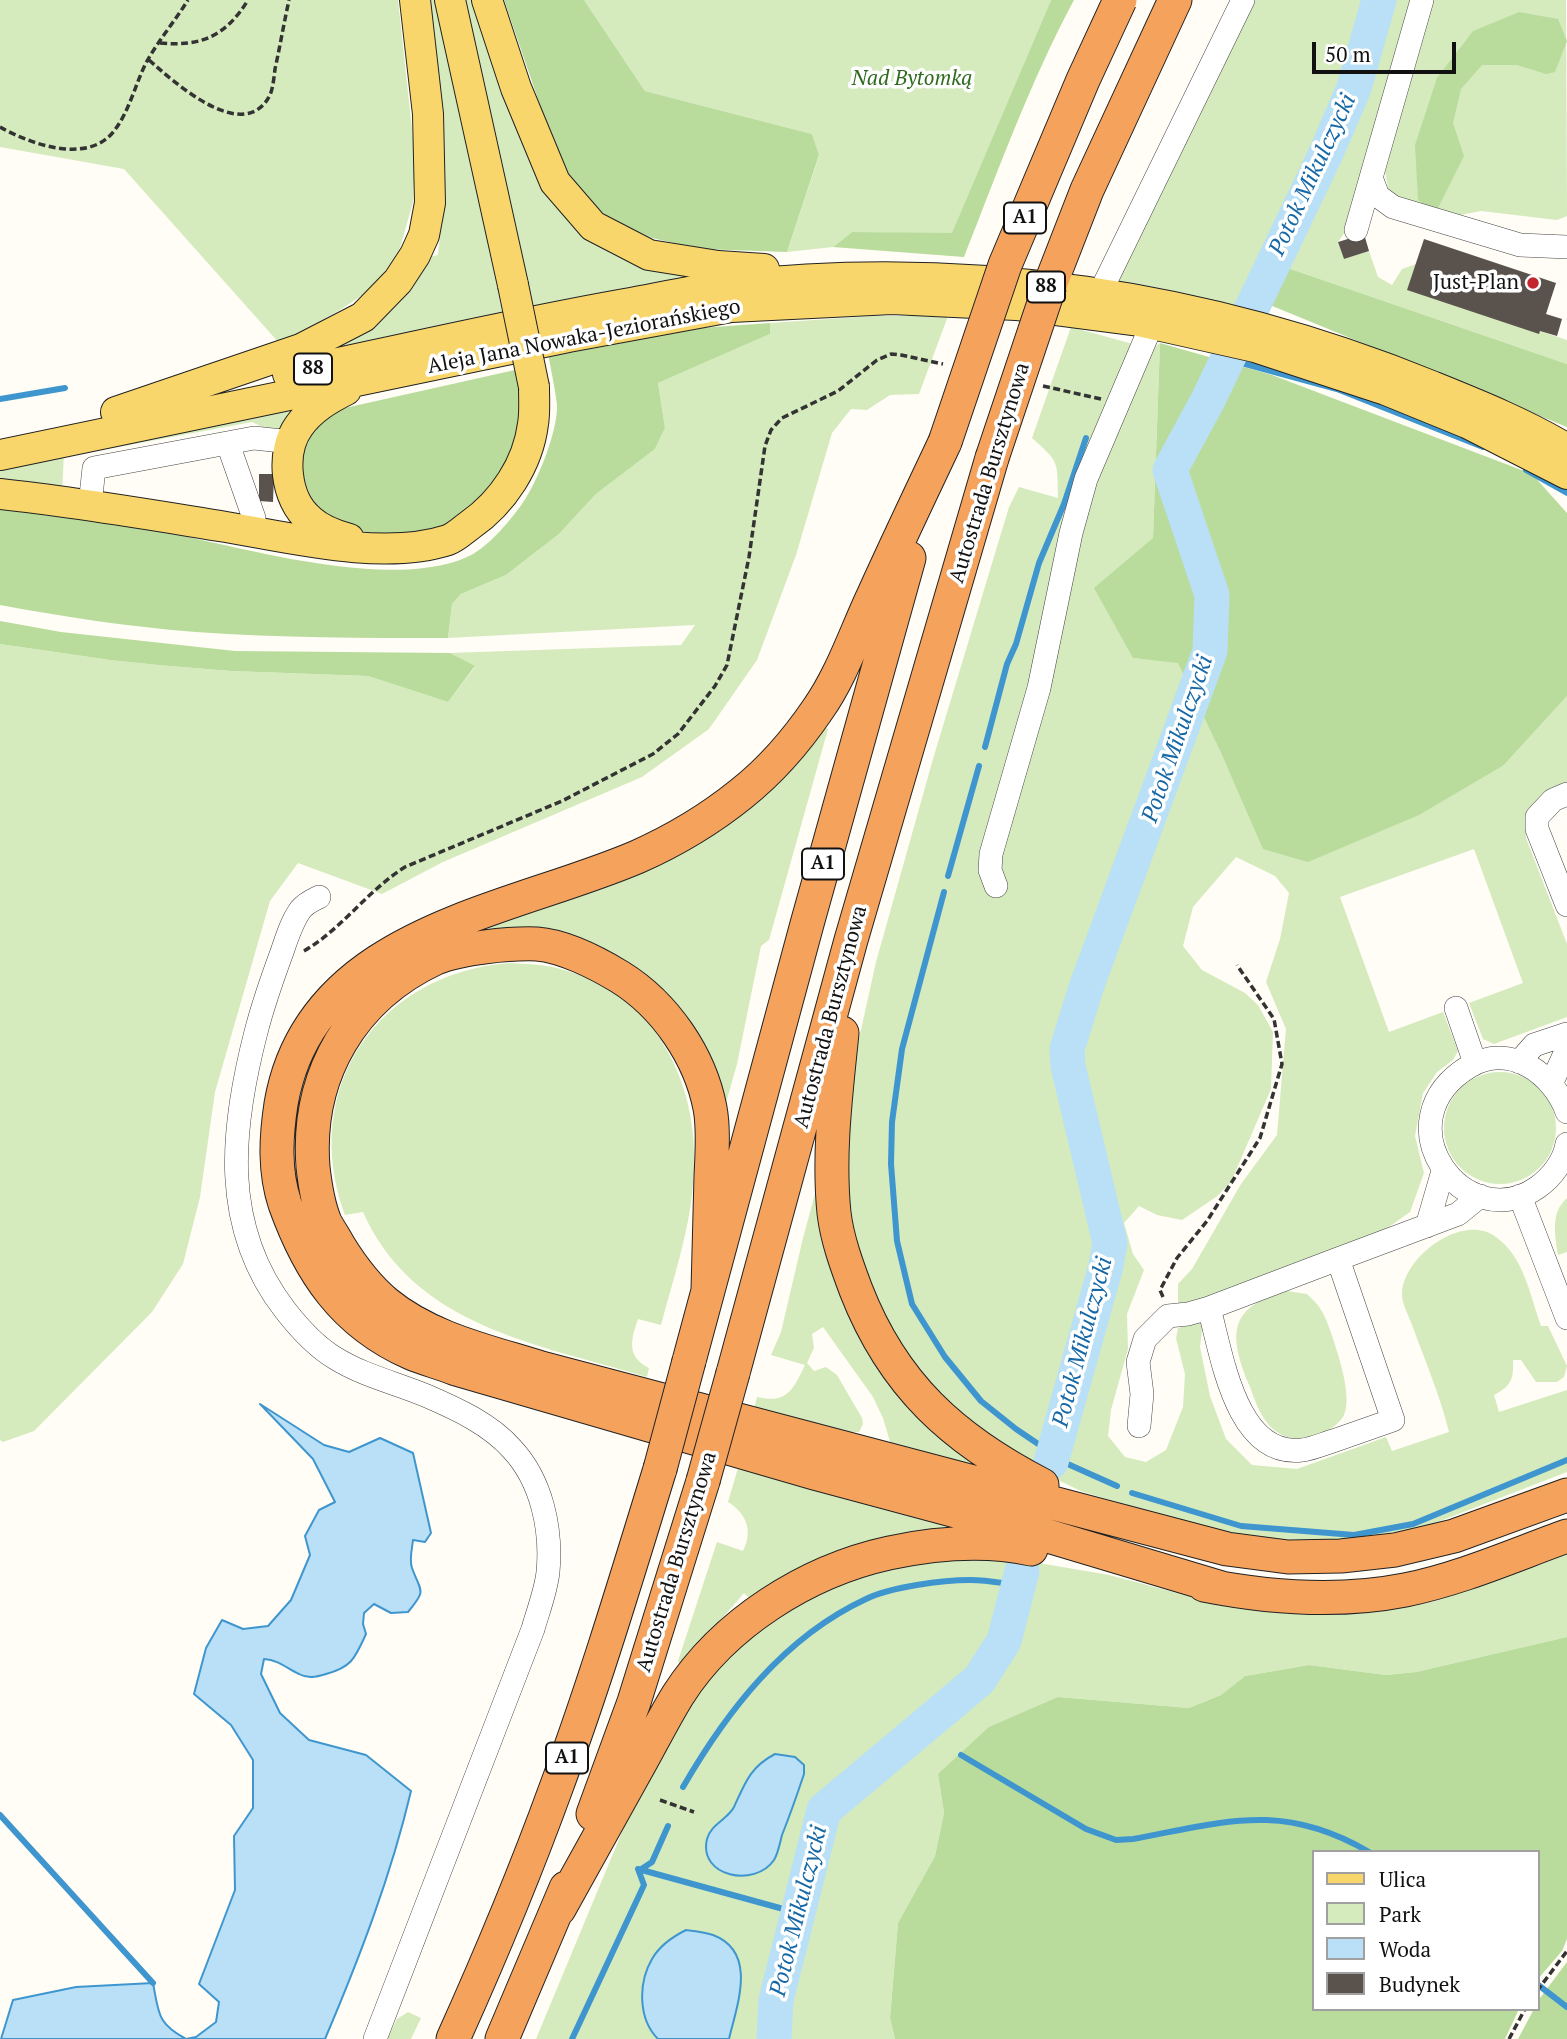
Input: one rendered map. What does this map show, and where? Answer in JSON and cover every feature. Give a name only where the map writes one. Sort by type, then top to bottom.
[{"type":"highway","name":"Autostrada Bursztynowa","points":[[453,2039],[489,1960],[556,1788],[601,1658],[660,1469],[852,757],[945,442],[1005,265],[1078,91],[1120,0]]},
{"type":"highway","name":"Autostrada Bursztynowa","points":[[502,2039],[558,1909],[634,1702],[703,1481],[851,940],[992,458],[1050,285],[1087,190],[1175,0]]},
{"type":"highway","points":[[945,442],[846,657],[819,708],[780,756],[742,793],[699,823],[639,856],[426,933],[384,955],[352,978],[326,1006],[303,1041],[285,1084],[276,1138],[281,1191],[297,1237],[322,1282],[344,1308],[373,1332],[410,1353],[800,1469],[1038,1533],[1225,1589]]},
{"type":"highway","points":[[851,940],[831,1159],[834,1216],[846,1265],[867,1318],[894,1364],[927,1405],[962,1437],[1004,1466],[1091,1511]]},
{"type":"highway","points":[[708,1289],[711,1110],[701,1077],[676,1028],[638,989],[592,960],[539,944],[487,946],[438,957],[391,985],[354,1021],[331,1059],[317,1093],[311,1140],[315,1185],[325,1222],[352,1268],[385,1302],[423,1328],[466,1345],[541,1368],[1227,1549],[1288,1557],[1341,1556],[1423,1545],[1567,1495]]},
{"type":"highway","points":[[558,1909],[679,1694],[735,1631],[771,1604],[810,1581],[861,1559],[917,1547],[970,1542],[1018,1546],[1225,1589],[1306,1598],[1355,1597],[1405,1590],[1460,1575],[1567,1536]]},
{"type":"main road","points":[[116,412],[301,349],[363,317],[398,281],[424,235],[430,203],[428,114],[415,0]]},
{"type":"main road","points":[[0,494],[90,505],[318,544],[379,548],[416,546],[449,539],[484,516],[509,486],[526,455],[534,423],[534,387],[450,0]]},
{"type":"main road","points":[[487,0],[516,88],[555,182],[593,226],[649,255],[718,266],[886,276]]},
{"type":"main road","name":"Aleja Jana Nowaka-Jeziorańskiego","points":[[0,435],[533,321],[715,288],[886,276],[1017,283],[1099,295],[1287,346],[1392,370],[1480,406],[1567,449]]},
{"type":"main road","name":"Aleja Jana Nowaka-Jeziorańskiego","points":[[0,455],[568,337],[731,307],[892,299],[1016,305],[1152,324],[1199,323]]},
{"type":"main road","name":"Aleja Jana Nowaka-Jeziorańskiego","points":[[1287,346],[1467,424],[1567,474]]},
{"type":"main road","points":[[369,379],[312,411],[300,424],[290,442],[289,482],[296,502],[309,520],[332,535],[379,548]]},
{"type":"lane","points":[[1099,295],[1243,0]]},
{"type":"lane","points":[[1356,230],[1422,0]]},
{"type":"lane","points":[[1372,180],[1378,195],[1393,207],[1520,245],[1567,247]]},
{"type":"lane","points":[[996,886],[990,870],[991,854],[1039,688],[1071,533],[1086,479],[1152,324]]},
{"type":"lane","points":[[90,505],[94,468],[254,438],[290,442]]},
{"type":"lane","points":[[228,444],[254,518],[252,532]]},
{"type":"lane","points":[[1567,794],[1553,800],[1537,817],[1537,829],[1567,905]]},
{"type":"lane","points":[[319,897],[303,906],[294,920],[263,1004],[243,1081],[235,1151],[237,1193],[249,1243],[269,1289],[302,1332],[332,1357],[370,1377],[425,1395],[472,1417],[513,1449],[535,1484],[548,1526],[548,1573],[533,1629],[375,2039]]},
{"type":"lane","points":[[1456,1008],[1475,1063]]},
{"type":"lane","points":[[1519,1062],[1534,1045],[1567,1034]]},
{"type":"lane","points":[[1552,1082],[1567,1049]]},
{"type":"lane","points":[[1567,1112],[1552,1082],[1519,1062],[1497,1059],[1475,1063],[1453,1077],[1437,1097],[1430,1122],[1432,1147],[1443,1171],[1460,1186],[1493,1199],[1520,1196],[1561,1170],[1567,1144]]},
{"type":"lane","points":[[1427,1226],[1443,1171]]},
{"type":"lane","points":[[1139,1426],[1142,1395],[1138,1362],[1145,1339],[1168,1316],[1209,1308],[1406,1235],[1458,1214],[1480,1196]]},
{"type":"lane","points":[[1520,1196],[1567,1318]]},
{"type":"lane","points":[[1209,1308],[1238,1407],[1255,1432],[1281,1451],[1304,1450],[1393,1420],[1338,1259]]},
{"type":"path","points":[[0,127],[26,141],[68,151],[99,143],[113,133],[124,115],[148,60],[188,0]]},
{"type":"path","points":[[160,43],[184,46],[215,35],[237,18],[248,0]]},
{"type":"path","points":[[148,60],[181,88],[208,104],[240,115],[256,112],[270,95],[289,0]]},
{"type":"path","points":[[273,977],[294,957],[336,928],[384,880],[405,867],[562,801],[653,754],[678,734],[715,686],[727,665],[749,557],[765,446],[771,430],[782,418],[838,391],[877,359],[891,354],[955,367]]},
{"type":"path","points":[[1036,384],[1118,402]]},
{"type":"path","points":[[1168,1316],[1160,1290],[1177,1258],[1207,1221],[1260,1138],[1282,1064],[1275,1019],[1237,965]]},
{"type":"path","points":[[660,1800],[694,1812]]},
{"type":"path","points":[[1539,1988],[1567,1951]]},
{"type":"path","points":[[1509,2039],[1524,2011]]},
{"type":"green space","points":[[0,0],[398,0],[415,157],[413,202],[400,248],[377,285],[340,310],[280,344],[124,169],[0,147]]},
{"type":"green space","points":[[423,0],[438,0],[503,316],[318,354],[428,257],[438,255],[440,234],[437,234]]},
{"type":"green space","points":[[463,0],[479,0],[545,186],[704,277],[534,312]]},
{"type":"green space","points":[[504,0],[584,0],[645,91],[812,134],[819,155],[787,252],[700,249],[652,238],[616,222],[588,203],[563,172]]},
{"type":"green space","name":"Nad Bytomką","points":[[584,0],[1051,0],[952,234],[852,232],[833,247],[787,252],[819,156],[812,134],[645,91]]},
{"type":"green space","points":[[1051,0],[1074,0],[1029,95],[964,257],[833,247],[852,232],[952,233]]},
{"type":"green space","points":[[1247,0],[1375,0],[1350,92],[1321,159],[1244,311],[1121,287],[1117,280]]},
{"type":"green space","points":[[1384,0],[1414,0],[1350,225],[1338,242],[1344,259],[1369,251],[1378,277],[1392,285],[1402,269],[1416,264],[1539,333],[1540,331],[1567,340],[1567,364],[1279,265],[1319,187],[1359,94]]},
{"type":"green space","points":[[1431,0],[1566,0],[1567,216],[1557,220],[1481,211],[1455,216],[1400,202],[1389,192],[1385,172]]},
{"type":"green space","points":[[1519,12],[1558,19],[1567,41],[1555,72],[1546,74],[1517,65],[1482,65],[1461,89],[1453,123],[1464,156],[1436,212],[1418,200],[1415,145],[1437,78],[1473,31]]},
{"type":"green space","points":[[1279,265],[1567,364],[1567,427],[1265,303]]},
{"type":"green space","points":[[873,316],[948,316],[919,394],[890,395],[867,410],[851,409],[832,433],[796,555],[757,660],[709,729],[642,777],[443,862],[382,894],[298,863],[270,901],[215,1092],[200,1197],[183,1264],[152,1312],[34,1431],[3,1442],[0,1440],[0,644],[158,665],[231,671],[368,676],[448,702],[475,667],[450,653],[681,645],[695,625],[448,638],[452,604],[461,594],[506,575],[559,534],[596,494],[655,449],[665,428],[658,383],[770,334],[770,323]]},
{"type":"green space","points":[[770,323],[770,334],[658,383],[665,428],[655,449],[596,494],[559,534],[506,575],[461,594],[452,604],[448,638],[290,637],[196,632],[98,621],[0,605],[0,507],[134,527],[283,557],[362,569],[434,567],[465,558],[489,542],[504,527],[528,495],[540,470],[554,428],[557,405],[548,353],[659,331]]},
{"type":"green space","points":[[1071,327],[1151,349],[1160,343],[1153,538],[1133,658],[1178,662],[1264,849],[1504,765],[1567,696],[1567,785],[1526,823],[1526,838],[1567,944],[1567,1017],[1494,1044],[1483,1039],[1469,1003],[1523,983],[1474,849],[1340,897],[1389,1032],[1443,1012],[1458,1051],[1453,1060],[1437,1072],[1423,1093],[1415,1136],[1424,1173],[1410,1212],[1379,1234],[1188,1304],[1178,1303],[1178,1284],[1192,1269],[1241,1184],[1277,1135],[1286,1029],[1266,982],[1280,939],[1289,893],[1275,876],[1236,857],[1193,907],[1183,946],[1202,970],[1245,993],[1258,1005],[1273,1032],[1271,1089],[1231,1182],[1216,1197],[1182,1220],[1157,1215],[1139,1206],[1124,1223],[1133,1254],[1144,1270],[1127,1314],[1128,1349],[1111,1410],[1108,1436],[1125,1457],[1146,1462],[1166,1450],[1183,1407],[1185,1374],[1176,1338],[1178,1328],[1203,1321],[1200,1347],[1210,1396],[1226,1439],[1252,1465],[1297,1469],[1386,1437],[1392,1451],[1449,1432],[1403,1302],[1405,1281],[1412,1266],[1423,1253],[1452,1234],[1467,1230],[1482,1231],[1506,1245],[1525,1277],[1541,1326],[1548,1326],[1567,1366],[1564,1377],[1557,1382],[1536,1382],[1521,1360],[1513,1360],[1510,1381],[1494,1395],[1499,1412],[1567,1390],[1567,1472],[1409,1533],[1303,1545],[1242,1538],[1083,1492],[1016,1460],[976,1433],[906,1356],[869,1292],[848,1230],[843,1158],[853,1066],[876,962],[933,759],[1009,507],[1019,487],[1058,498],[1055,463],[1032,438]]},
{"type":"green space","points":[[1160,343],[1272,375],[1532,474],[1567,513],[1567,696],[1504,765],[1419,815],[1308,862],[1263,849],[1178,663],[1133,658],[1094,588],[1153,538]]},
{"type":"green space","points":[[515,370],[522,402],[515,442],[501,475],[479,503],[465,514],[450,524],[429,532],[378,533],[349,528],[326,514],[316,504],[304,477],[303,457],[314,431],[336,410]]},
{"type":"green space","points":[[306,402],[279,431],[252,422],[113,448],[119,441]]},
{"type":"green space","points":[[64,452],[62,494],[0,487],[0,466]]},
{"type":"green space","points":[[0,621],[61,632],[235,651],[450,653],[475,666],[448,702],[368,676],[231,671],[158,665],[0,644]]},
{"type":"green space","points":[[822,726],[828,729],[769,940],[761,946],[737,1064],[724,1110],[652,982],[449,942],[633,872]]},
{"type":"green space","points":[[510,963],[552,967],[588,979],[619,996],[645,1020],[665,1047],[680,1078],[690,1112],[694,1148],[693,1185],[684,1238],[661,1325],[638,1319],[632,1340],[637,1359],[649,1368],[647,1377],[523,1341],[483,1325],[447,1306],[414,1282],[385,1251],[363,1212],[345,1215],[333,1168],[333,1124],[342,1083],[360,1046],[387,1014],[422,989],[463,972]]},
{"type":"green space","points":[[1500,1072],[1521,1076],[1540,1088],[1552,1107],[1556,1128],[1552,1149],[1540,1168],[1521,1180],[1500,1184],[1479,1180],[1460,1168],[1448,1149],[1444,1128],[1448,1107],[1460,1088],[1479,1076]]},
{"type":"green space","points":[[819,1179],[824,1229],[987,1472],[891,1445],[873,1397],[823,1327],[812,1334],[814,1348],[807,1363],[814,1371],[826,1367],[837,1375],[862,1418],[863,1424],[859,1432],[754,1409],[757,1397],[775,1398],[788,1393],[805,1365],[771,1355],[781,1332]]},
{"type":"green space","points":[[1567,1198],[1567,1252],[1558,1255],[1556,1217]]},
{"type":"green space","points":[[1287,1291],[1307,1294],[1320,1308],[1332,1337],[1345,1384],[1346,1404],[1343,1417],[1330,1429],[1312,1437],[1285,1436],[1263,1418],[1238,1353],[1236,1339],[1243,1315],[1267,1298]]},
{"type":"green space","points":[[740,1461],[958,1529],[916,1531],[893,1538],[751,1600],[744,1593],[680,1667],[678,1661],[717,1542],[743,1551],[746,1544],[748,1530],[744,1518],[728,1502]]},
{"type":"green space","points":[[1567,1554],[1567,1637],[1416,1672],[1386,1675],[1309,1665],[1245,1676],[1221,1695],[1189,1708],[1058,1697],[938,1774],[944,1813],[935,1856],[898,1923],[890,2018],[895,2039],[729,2039],[741,1982],[654,2035],[658,2039],[536,2039],[627,1820],[686,1709],[722,1664],[766,1625],[823,1590],[897,1563],[992,1555],[1109,1575],[1212,1602],[1340,1615],[1436,1601]],"holes":[[[750,1774],[727,1874],[718,1823],[731,1812]]]},
{"type":"green space","points":[[1567,1637],[1567,1939],[1562,1951],[1539,1978],[1539,1850],[1312,1850],[1312,2011],[1518,2011],[1505,2039],[895,2039],[890,2018],[898,1923],[935,1856],[944,1813],[938,1774],[989,1727],[1058,1697],[1189,1708],[1221,1695],[1245,1676],[1309,1665],[1386,1675],[1416,1672]]},
{"type":"green space","points":[[1567,1962],[1567,2039],[1518,2039],[1533,2011],[1539,2011],[1539,1999]]},
{"type":"green space","points":[[408,2012],[421,2018],[411,2039],[387,2039],[397,2019]]},
{"type":"water","points":[[260,1404],[324,1445],[349,1452],[380,1438],[413,1453],[431,1533],[425,1542],[413,1540],[411,1562],[421,1591],[418,1599],[408,1612],[391,1613],[374,1604],[364,1613],[366,1634],[352,1660],[342,1668],[309,1677],[264,1659],[261,1674],[280,1713],[309,1740],[366,1755],[411,1791],[373,1917],[325,2039],[186,2039],[196,2037],[216,2022],[219,2002],[199,1984],[235,1890],[234,1836],[253,1808],[253,1760],[231,1725],[194,1694],[206,1648],[222,1620],[243,1629],[268,1626],[291,1600],[310,1555],[305,1536],[319,1510],[335,1502],[313,1459]]},
{"type":"water","points":[[775,1754],[795,1757],[804,1765],[804,1774],[775,1858],[765,1869],[754,1874],[742,1876],[719,1870],[711,1862],[707,1852],[709,1834],[734,1807],[754,1770]]},
{"type":"water","points":[[686,1930],[713,1935],[727,1943],[736,1954],[741,1981],[729,2039],[658,2039],[647,2021],[642,1990],[647,1969],[663,1946]]},
{"type":"water","points":[[153,1983],[161,2017],[169,2028],[186,2039],[1,2039],[13,2000],[76,1987]]},
{"type":"building","points":[[1364,234],[1369,251],[1344,259],[1338,242]]},
{"type":"building","points":[[1424,239],[1556,283],[1546,314],[1562,319],[1557,336],[1540,331],[1539,334],[1407,290]]},
{"type":"building","points":[[259,474],[274,474],[273,502],[259,501]]},
{"type":"waterway","name":"Potok Mikulczycki","points":[[1051,1462],[1106,1266],[1110,1243],[1068,1066],[1067,1049],[1087,985],[1210,651],[1212,595],[1170,470],[1208,400],[1327,151],[1354,88],[1379,0]]},
{"type":"waterway","points":[[1227,359],[1337,389],[1483,447]]},
{"type":"waterway","points":[[0,399],[65,388]]},
{"type":"waterway","points":[[985,747],[1007,664],[1016,644],[1039,563],[1064,504],[1086,438]]},
{"type":"waterway","points":[[1526,470],[1567,493]]},
{"type":"waterway","points":[[948,876],[979,766]]},
{"type":"waterway","points":[[944,892],[902,1049],[892,1122],[891,1164],[897,1241],[912,1304],[945,1357],[981,1401],[1053,1454]]},
{"type":"waterway","points":[[1052,1457],[1117,1486]]},
{"type":"waterway","points":[[1132,1493],[1241,1526],[1354,1535],[1413,1524],[1567,1460]]},
{"type":"waterway","name":"Potok Mikulczycki","points":[[774,2039],[776,2000],[824,1810],[979,1680],[1004,1641],[1022,1571]]},
{"type":"waterway","points":[[683,1787],[719,1731],[760,1679],[784,1655],[836,1615],[876,1595],[917,1585],[970,1580],[1018,1585]]},
{"type":"waterway","points":[[961,1755],[1086,1829],[1116,1840],[1225,1822],[1280,1821],[1308,1826],[1338,1836],[1365,1850]]},
{"type":"waterway","points":[[0,1815],[153,1983]]},
{"type":"waterway","points":[[640,1870],[652,1862],[668,1826]]},
{"type":"waterway","points":[[638,1869],[798,1913]]},
{"type":"waterway","points":[[572,2039],[644,1885],[638,1869]]},
{"type":"waterway","points":[[1539,1986],[1567,2007]]},
{"type":"place","name":"Just-Plan","points":[[1533,283]]}]
